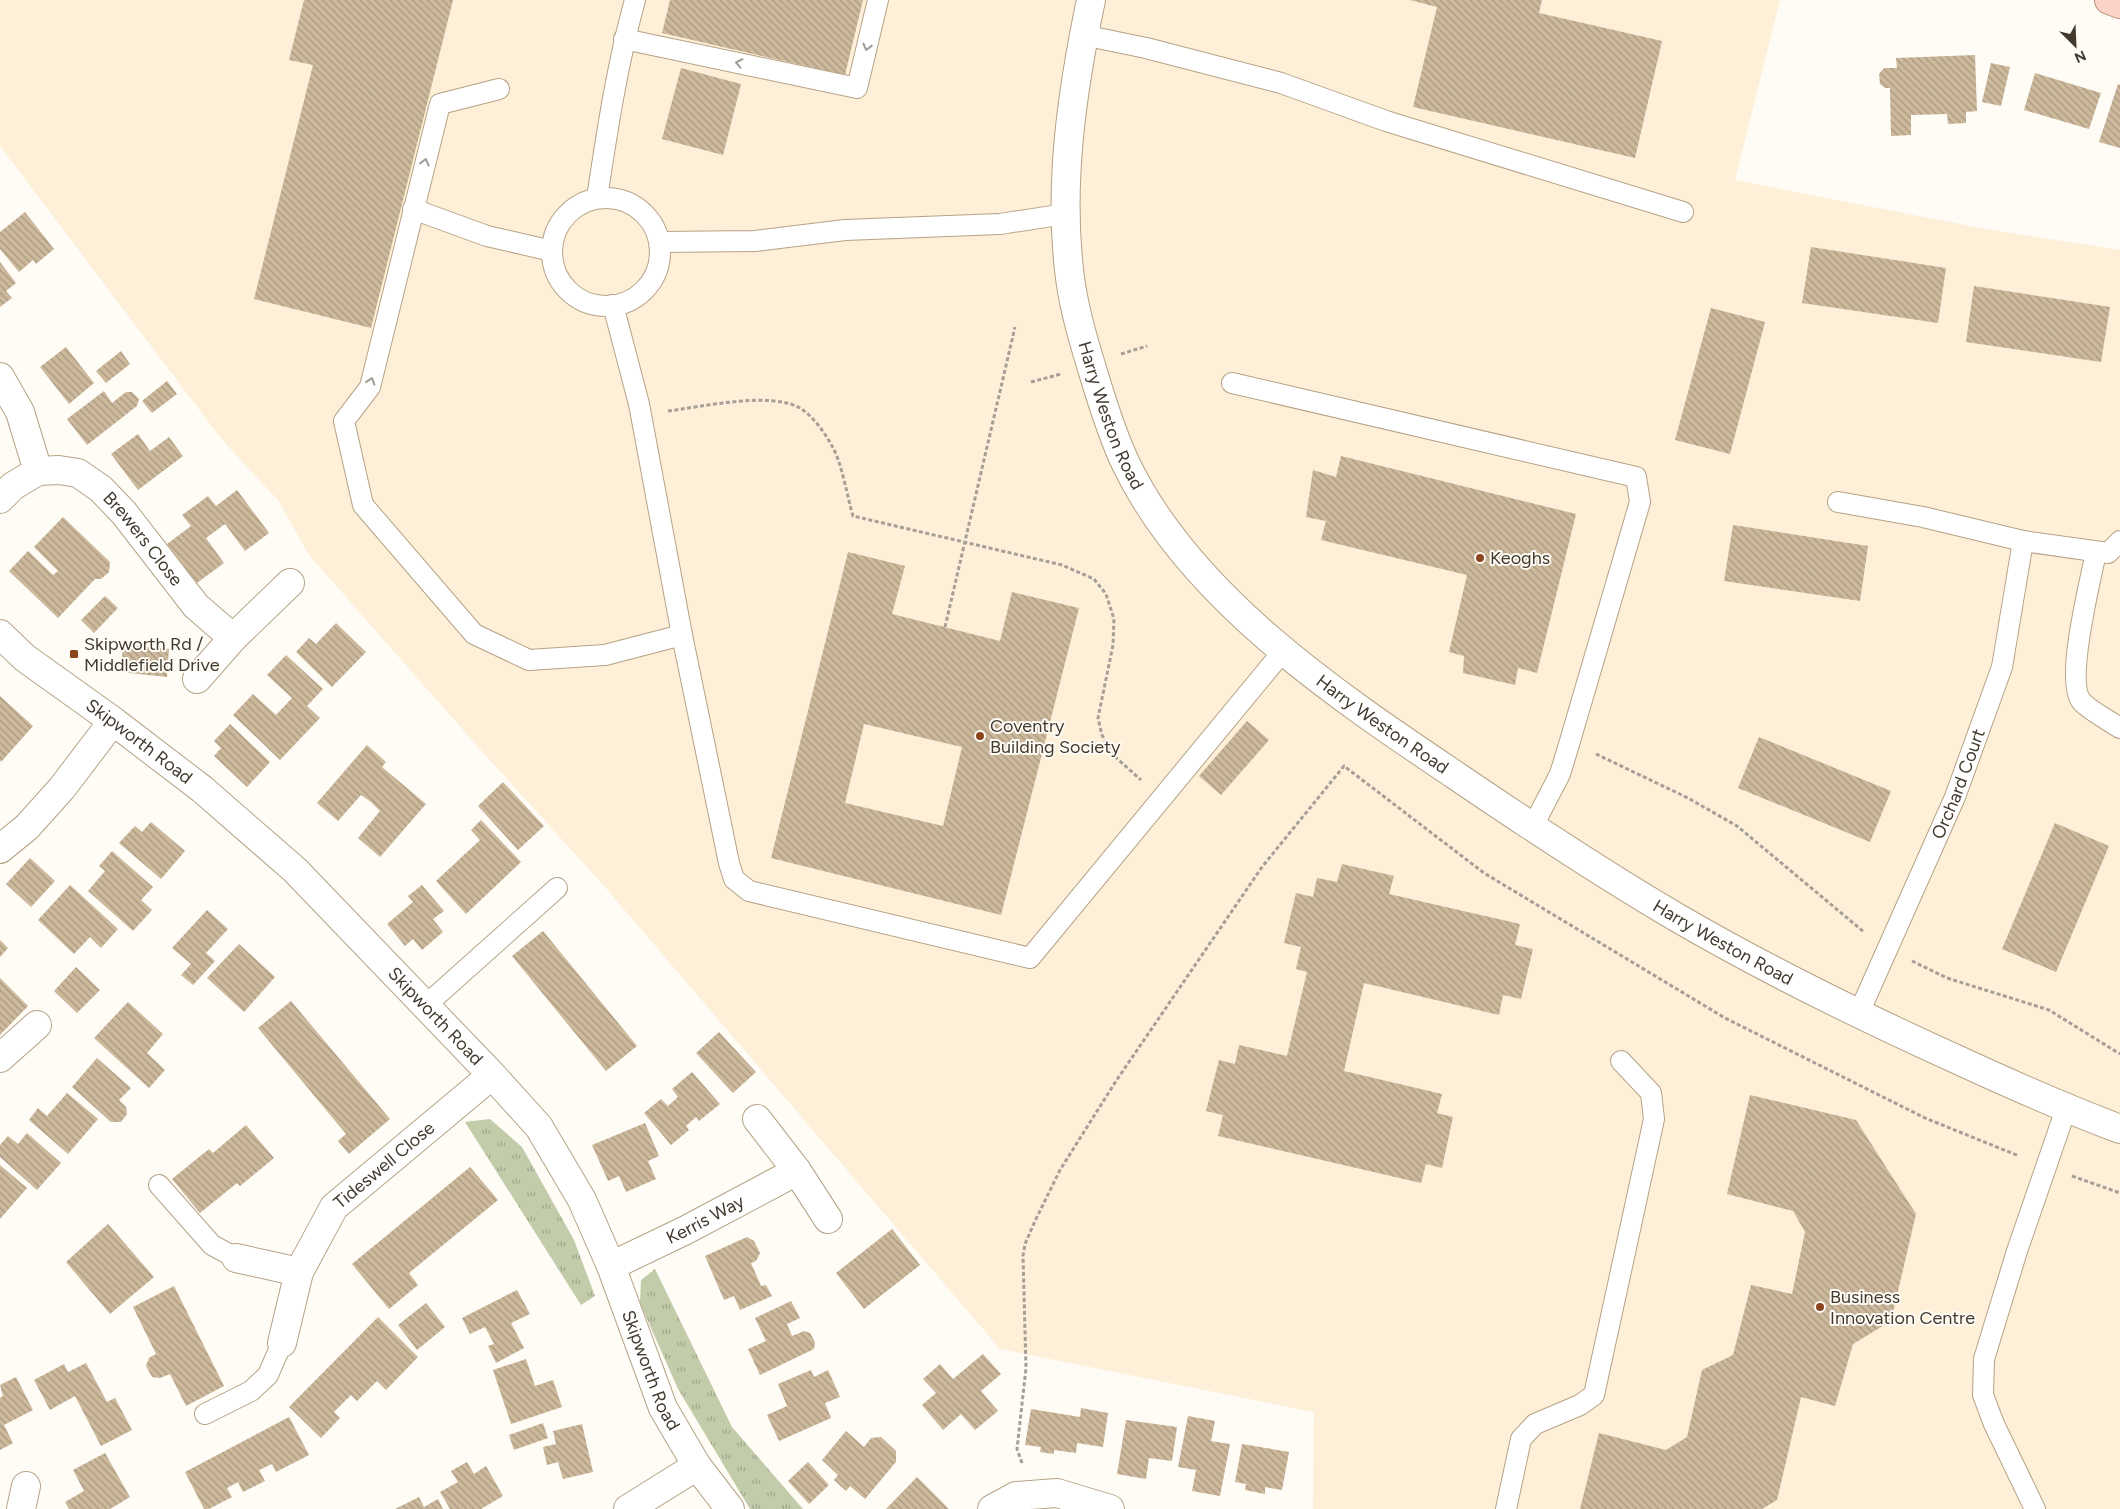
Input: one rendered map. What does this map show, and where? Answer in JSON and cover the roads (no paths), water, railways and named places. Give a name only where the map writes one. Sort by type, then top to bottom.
[{"type":"main road","points":[[2109,0],[2120,4]]},
{"type":"street","name":"Harry Weston Road","points":[[1090,0],[1070,125],[1065,214],[1070,278],[1081,334],[1104,408],[1125,464],[1153,512],[1187,558],[1228,602],[1284,650],[1376,722],[1532,828],[1675,916],[1858,1015],[2066,1109],[2120,1129]]},
{"type":"street","points":[[0,377],[20,412],[38,471],[14,486],[0,499]]},
{"type":"street","name":"Brewers Close","points":[[38,471],[59,470],[78,473],[101,489],[124,513],[196,606],[233,638]]},
{"type":"street","points":[[197,679],[233,638],[290,583]]},
{"type":"street","name":"Skipworth Road","points":[[0,634],[25,658],[113,721],[202,789],[295,870],[492,1075],[539,1127],[582,1200],[611,1266],[663,1408],[696,1466],[730,1509]]},
{"type":"street","points":[[0,850],[27,827],[62,788],[113,721]]},
{"type":"street","points":[[0,1058],[37,1025]]},
{"type":"street","name":"Tideswell Close","points":[[282,1343],[299,1272],[334,1207],[492,1075]]},
{"type":"street","points":[[757,1118],[797,1171],[828,1219]]},
{"type":"street","name":"Kerris Way","points":[[611,1266],[686,1230],[797,1171]]},
{"type":"street","points":[[236,1258],[299,1272]]},
{"type":"street","points":[[628,1509],[696,1466]]},
{"type":"street","points":[[992,1509],[1016,1496],[1058,1493],[1110,1509]]},
{"type":"lane","points":[[597,198],[624,39],[634,0]]},
{"type":"lane","points":[[624,39],[856,88],[878,0]]},
{"type":"lane","points":[[1083,35],[1146,48],[1281,83],[1386,121],[1682,212]]},
{"type":"lane","points":[[499,89],[440,104],[370,387],[344,421],[363,505],[474,634],[529,660],[605,655],[682,635]]},
{"type":"lane","points":[[597,198],[612,198],[636,206],[651,222],[660,242],[659,262],[653,278],[646,288],[626,302],[613,306],[600,306],[588,303],[569,292],[558,276],[553,264],[554,238],[560,222],[584,202],[597,198]]},
{"type":"lane","points":[[413,209],[487,236],[552,251]]},
{"type":"lane","points":[[660,242],[756,241],[845,230],[1000,224],[1065,214]]},
{"type":"lane","points":[[613,306],[641,415],[682,635],[728,863],[734,879],[749,891],[1030,958],[1284,650]]},
{"type":"lane","points":[[1232,382],[1636,477],[1640,502],[1570,741],[1560,774],[1532,828]]},
{"type":"lane","points":[[1838,502],[1923,518],[2023,541],[2108,549],[2076,660],[2075,687],[2081,701],[2120,728]]},
{"type":"lane","name":"Orchard Court","points":[[1858,1015],[1955,797],[2002,667],[2023,541]]},
{"type":"lane","points":[[426,1006],[557,888]]},
{"type":"lane","points":[[1506,1509],[1521,1439],[1535,1424],[1580,1405],[1594,1395],[1654,1119],[1651,1093],[1620,1062]]},
{"type":"lane","points":[[2035,1509],[1994,1424],[1983,1396],[1984,1360],[2016,1251],[2066,1109]]},
{"type":"lane","points":[[159,1185],[212,1245],[236,1258]]},
{"type":"lane","points":[[205,1414],[251,1391],[268,1375],[282,1343]]},
{"type":"place","name":"Keoghs","points":[[1480,558]]},
{"type":"place","name":"Skipworth Rd / Middlefield Drive","points":[[74,654]]},
{"type":"place","name":"Coventry Building Society","points":[[980,736]]},
{"type":"place","name":"Business Innovation Centre","points":[[1820,1307]]}]
